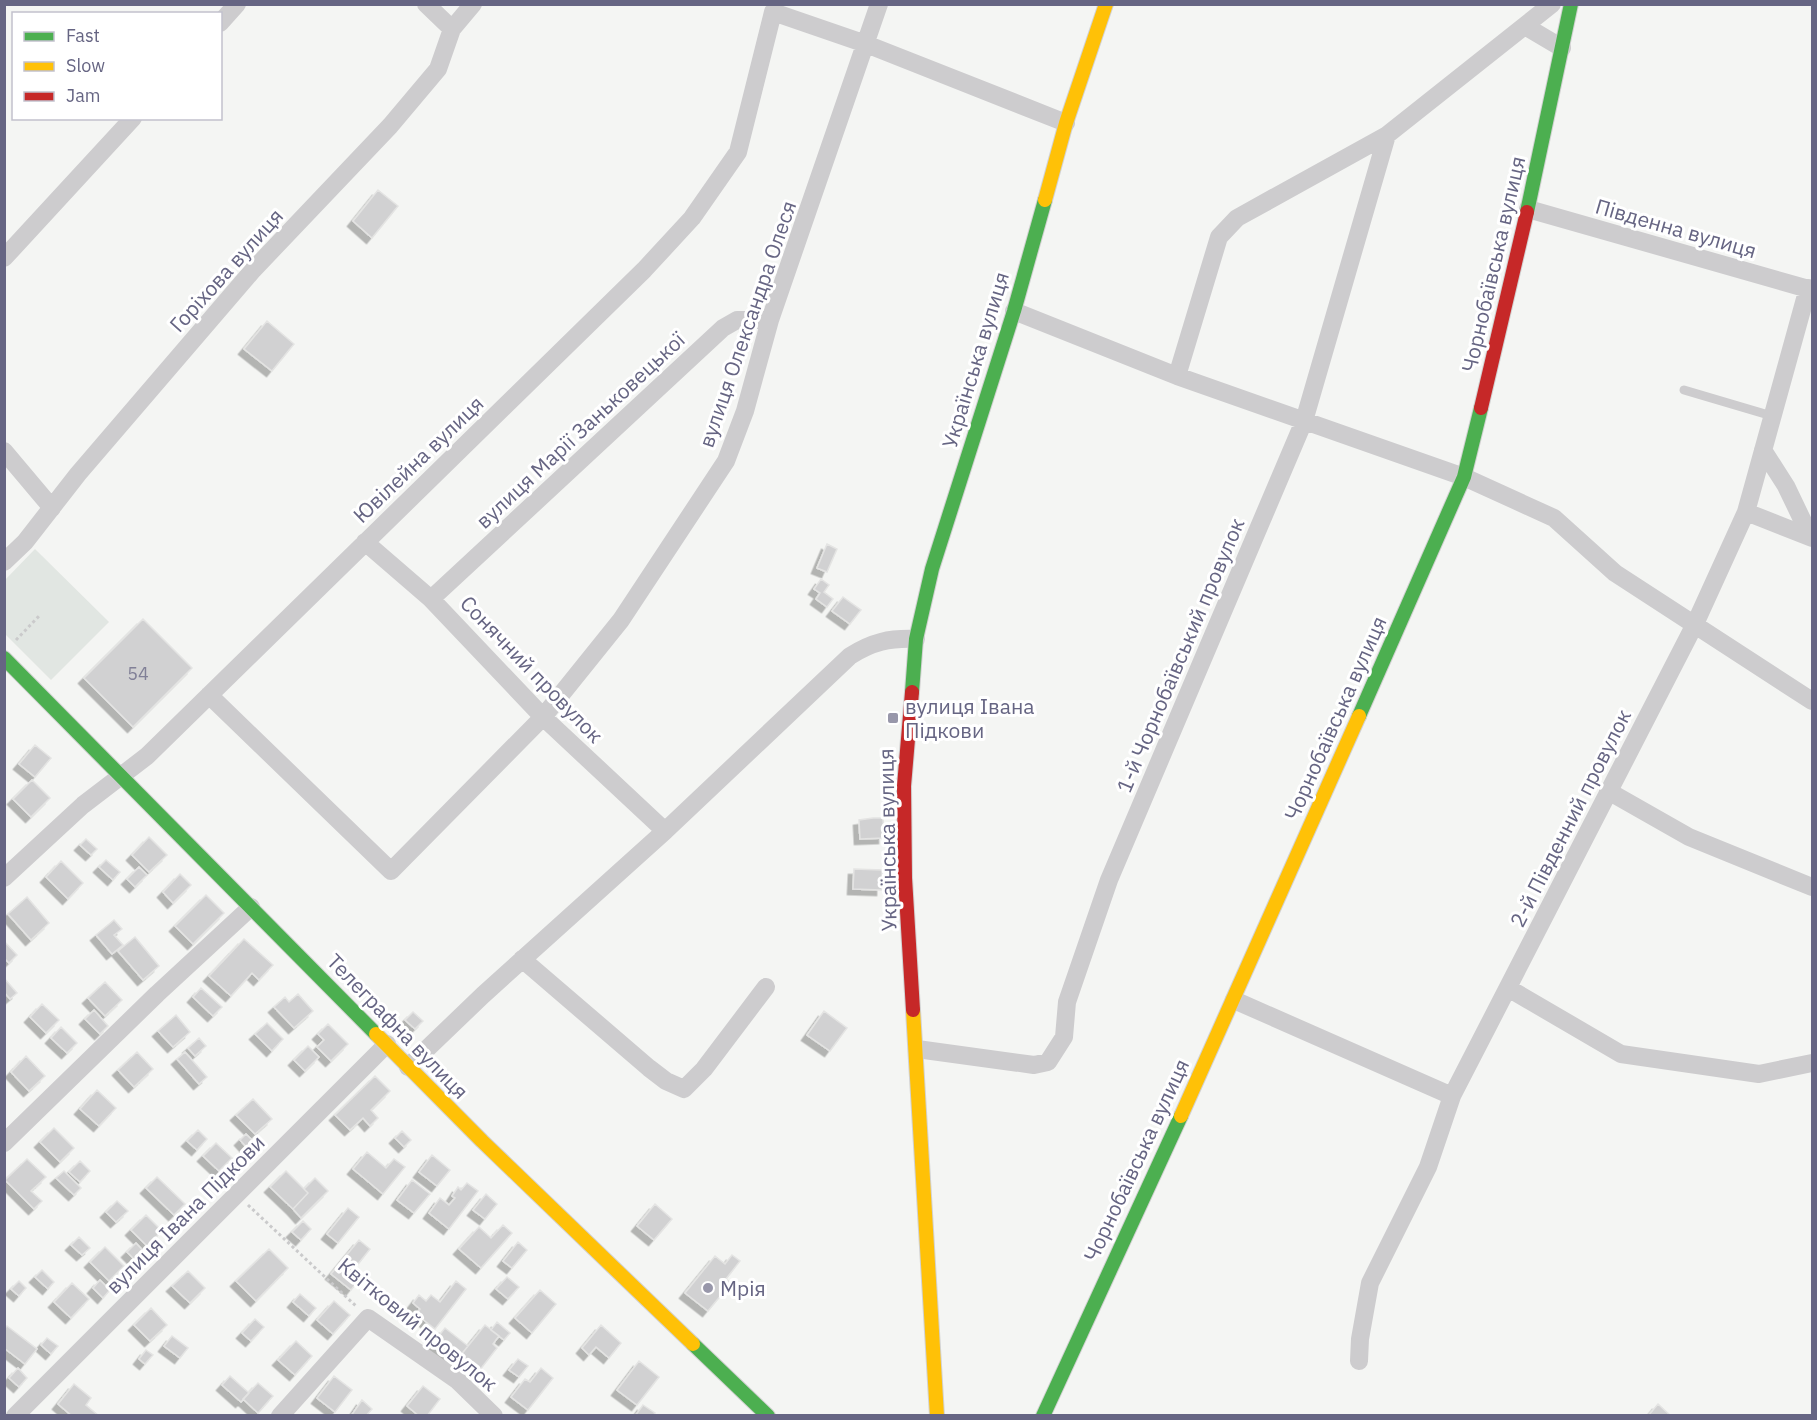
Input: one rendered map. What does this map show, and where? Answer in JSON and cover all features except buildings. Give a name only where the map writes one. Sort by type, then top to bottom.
[{"type":"street","points":[[222,21],[237,4]]},
{"type":"street","points":[[426,4],[452,29]]},
{"type":"street","name":"Горіхова вулиця","points":[[4,562],[25,542],[253,270],[390,126],[438,69],[452,29],[473,4]]},
{"type":"street","name":"вулиця Олександра Олеся","points":[[209,695],[391,871],[543,717],[621,620],[726,460],[745,411],[770,320],[879,4]]},
{"type":"street","name":"Українська вулиця","points":[[938,1416],[905,878],[904,786],[916,639],[932,569],[1014,311],[1066,123],[1106,4]]},
{"type":"street","points":[[1177,376],[1219,237],[1237,218],[1387,135],[1552,4]]},
{"type":"street","name":"Чорнобаївська вулиця","points":[[1043,1416],[1234,1000],[1464,477],[1528,209],[1571,4]]},
{"type":"street","name":"Ювілейна вулиця","points":[[4,878],[83,805],[147,756],[644,270],[692,218],[738,152],[772,12],[866,44]]},
{"type":"street","points":[[1525,26],[1562,48]]},
{"type":"street","points":[[866,44],[1066,123]]},
{"type":"street","points":[[4,258],[131,120]]},
{"type":"street","name":"1-й Чорнобаївський провулок","points":[[917,1049],[1034,1065],[1048,1062],[1058,1051],[1064,1038],[1067,1002],[1109,880],[1304,421],[1387,135]]},
{"type":"street","name":"Південна вулиця","points":[[1528,209],[1810,289]]},
{"type":"street","name":"2-й Південний провулок","points":[[1359,1361],[1359,1339],[1370,1283],[1428,1167],[1452,1096],[1695,624],[1746,512],[1810,289]]},
{"type":"street","points":[[1014,311],[1177,376],[1464,477],[1554,518],[1615,573],[1812,701]]},
{"type":"street","name":"вулиця Марії Заньковецької","points":[[432,599],[723,328],[737,320],[770,320]]},
{"type":"street","points":[[1763,450],[1786,486],[1811,537]]},
{"type":"street","points":[[4,451],[52,508]]},
{"type":"street","points":[[1746,512],[1811,537]]},
{"type":"street","name":"Сонячний провулок","points":[[365,542],[432,599],[543,717],[665,831]]},
{"type":"street","points":[[408,1067],[522,959],[665,831],[850,656],[871,643],[895,638],[916,639]]},
{"type":"street","name":"Телеграфна вулиця","points":[[8,652],[123,776],[408,1067],[538,1196],[768,1416]]},
{"type":"street","points":[[1608,791],[1689,837],[1812,887]]},
{"type":"street","points":[[4,1143],[157,994],[251,907]]},
{"type":"street","points":[[522,959],[649,1068],[666,1081],[684,1089],[704,1069],[766,987]]},
{"type":"street","points":[[1508,988],[1621,1054],[1759,1074],[1812,1063]]},
{"type":"street","points":[[1234,1000],[1452,1096]]},
{"type":"street","name":"вулиця Івана Підкови","points":[[15,1416],[387,1044]]},
{"type":"street","points":[[280,1416],[368,1318]]},
{"type":"street","name":"Квітковий провулок","points":[[368,1318],[457,1380],[494,1416]]},
{"type":"lane","points":[[1684,390],[1772,416]]},
{"type":"path","points":[[8,652],[40,615]]},
{"type":"path","name":"Квітковий провулок","points":[[236,1193],[368,1318]]},
{"type":"shaded area","points":[[35,549],[109,622],[51,680],[5,634],[5,580]]},
{"type":"traffic: fast","points":[[1527,212],[1571,4]]},
{"type":"traffic: fast","points":[[912,692],[916,639],[932,569],[1014,311],[1045,200]]},
{"type":"traffic: fast","points":[[1359,716],[1464,477],[1481,408]]},
{"type":"traffic: fast","points":[[4,658],[376,1034]]},
{"type":"traffic: fast","points":[[1043,1416],[1181,1116]]},
{"type":"traffic: fast","points":[[693,1344],[768,1416]]},
{"type":"traffic: slow","points":[[1045,200],[1066,123],[1106,4]]},
{"type":"traffic: slow","points":[[1181,1116],[1359,716]]},
{"type":"traffic: slow","points":[[913,1010],[937,1416]]},
{"type":"traffic: slow","points":[[376,1034],[482,1141],[693,1344]]},
{"type":"traffic: jam","points":[[1481,408],[1527,212]]},
{"type":"traffic: jam","points":[[912,692],[904,786],[905,878],[913,1010]]},
{"type":"place","name":"вулиця Івана Підкови","points":[[893,718]]},
{"type":"place","name":"Мрія","points":[[708,1288]]}]
